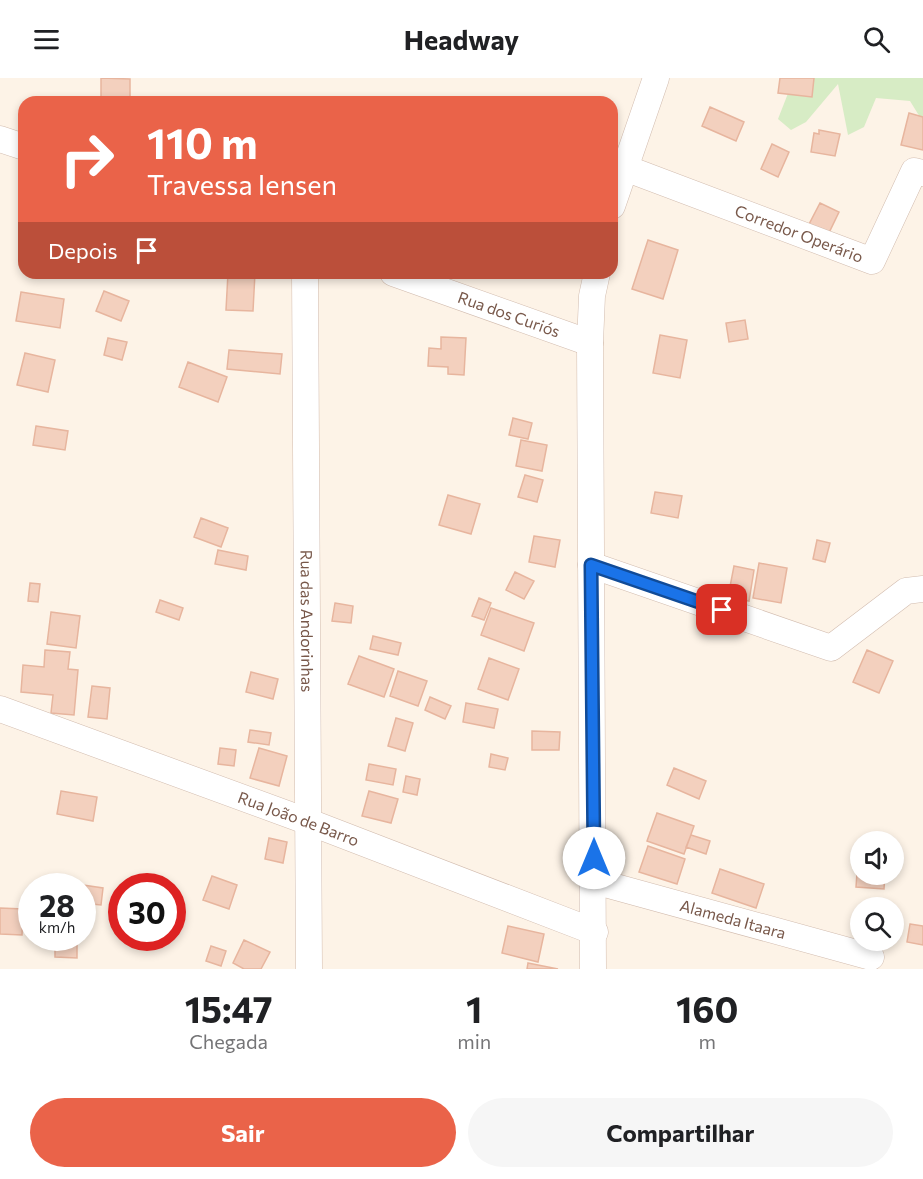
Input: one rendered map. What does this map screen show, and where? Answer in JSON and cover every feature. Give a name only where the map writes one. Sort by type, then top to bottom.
[{"type":"street","points":[[618,188],[656,78]]},
{"type":"street","points":[[0,139],[18,145]]},
{"type":"street","name":"Corredor Operário","points":[[625,168],[873,261],[914,171],[923,172]]},
{"type":"street","name":"Rua das Andorinhas","points":[[304,279],[309,969]]},
{"type":"street","name":"Rua dos Curiós","points":[[410,279],[590,343]]},
{"type":"street","points":[[593,969],[595,932],[590,343],[592,296],[596,279]]},
{"type":"street","points":[[591,565],[831,648],[906,591],[923,589]]},
{"type":"street","name":"Rua João de Barro","points":[[0,709],[309,822],[595,932]]},
{"type":"street","name":"Alameda Itaara","points":[[594,881],[871,957]]},
{"type":"green space","points":[[794,78],[923,78],[923,122],[910,101],[876,98],[864,127],[848,135],[838,84],[806,122],[791,130],[778,119]]},
{"type":"building","points":[[101,78],[130,79],[130,96],[101,96]]},
{"type":"building","points":[[780,78],[814,78],[812,97],[778,93]]},
{"type":"building","points":[[710,107],[744,122],[736,141],[702,126]]},
{"type":"building","points":[[909,113],[923,117],[923,150],[901,145]]},
{"type":"building","points":[[819,130],[840,134],[835,156],[811,152],[814,133],[819,134]]},
{"type":"building","points":[[772,144],[789,152],[778,177],[761,169]]},
{"type":"building","points":[[820,203],[839,212],[825,241],[805,232]]},
{"type":"building","points":[[648,240],[678,250],[663,299],[632,289]]},
{"type":"building","points":[[228,279],[255,279],[253,311],[226,310]]},
{"type":"building","points":[[104,291],[129,301],[121,321],[96,311]]},
{"type":"building","points":[[21,292],[64,299],[60,328],[16,321]]},
{"type":"building","points":[[745,320],[748,339],[729,342],[726,323]]},
{"type":"building","points":[[660,335],[687,340],[680,378],[653,373]]},
{"type":"building","points":[[441,337],[466,338],[464,375],[448,374],[448,367],[428,366],[429,348],[441,349]]},
{"type":"building","points":[[108,338],[127,342],[122,360],[104,355]]},
{"type":"building","points":[[229,350],[282,354],[280,374],[227,369]]},
{"type":"building","points":[[25,353],[55,360],[48,392],[17,385]]},
{"type":"building","points":[[188,362],[227,377],[218,402],[179,387]]},
{"type":"building","points":[[513,418],[532,423],[528,439],[509,435]]},
{"type":"building","points":[[36,426],[68,431],[65,450],[33,445]]},
{"type":"building","points":[[521,440],[547,445],[542,471],[516,466]]},
{"type":"building","points":[[525,475],[543,480],[537,502],[518,497]]},
{"type":"building","points":[[655,492],[682,496],[678,518],[651,513]]},
{"type":"building","points":[[448,495],[480,504],[471,534],[439,525]]},
{"type":"building","points":[[201,518],[228,528],[221,547],[194,537]]},
{"type":"building","points":[[534,536],[560,540],[555,567],[529,562]]},
{"type":"building","points":[[817,540],[830,543],[825,562],[813,559]]},
{"type":"building","points":[[218,550],[248,556],[246,570],[215,564]]},
{"type":"building","points":[[759,563],[787,568],[781,603],[753,598]]},
{"type":"building","points":[[734,566],[754,570],[749,601],[728,597]]},
{"type":"building","points":[[515,572],[534,581],[524,599],[506,590]]},
{"type":"building","points":[[30,583],[40,584],[38,602],[28,601]]},
{"type":"building","points":[[479,598],[491,603],[484,620],[472,616]]},
{"type":"building","points":[[160,600],[183,608],[179,620],[156,612]]},
{"type":"building","points":[[335,603],[353,606],[351,623],[332,621]]},
{"type":"building","points":[[491,608],[534,623],[524,651],[481,635]]},
{"type":"building","points":[[51,612],[80,616],[76,648],[47,644]]},
{"type":"building","points":[[373,636],[401,643],[398,655],[370,649]]},
{"type":"building","points":[[45,650],[70,652],[68,669],[78,670],[74,715],[51,713],[53,695],[21,692],[23,665],[44,667]]},
{"type":"building","points":[[867,650],[893,661],[879,693],[853,682]]},
{"type":"building","points":[[359,656],[394,669],[384,697],[348,684]]},
{"type":"building","points":[[489,658],[519,669],[508,700],[478,689]]},
{"type":"building","points":[[398,671],[427,681],[418,706],[390,696]]},
{"type":"building","points":[[251,672],[278,679],[273,699],[246,692]]},
{"type":"building","points":[[92,686],[110,688],[107,719],[88,717]]},
{"type":"building","points":[[430,697],[451,706],[445,719],[425,710]]},
{"type":"building","points":[[466,703],[498,709],[494,728],[463,722]]},
{"type":"building","points":[[396,718],[413,723],[405,751],[388,746]]},
{"type":"building","points":[[250,730],[271,733],[269,745],[248,742]]},
{"type":"building","points":[[532,731],[560,732],[559,750],[532,750]]},
{"type":"building","points":[[220,748],[236,750],[234,766],[218,764]]},
{"type":"building","points":[[259,748],[287,756],[279,786],[250,778]]},
{"type":"building","points":[[491,754],[508,758],[505,770],[489,767]]},
{"type":"building","points":[[369,764],[396,769],[393,785],[366,780]]},
{"type":"building","points":[[674,768],[706,781],[699,799],[667,785]]},
{"type":"building","points":[[406,776],[420,779],[417,795],[403,792]]},
{"type":"building","points":[[61,791],[97,797],[93,821],[57,814]]},
{"type":"building","points":[[369,791],[398,799],[391,823],[362,816]]},
{"type":"building","points":[[657,813],[694,826],[684,854],[647,841]]},
{"type":"building","points":[[691,835],[710,841],[706,854],[686,847]]},
{"type":"building","points":[[269,838],[287,842],[283,863],[265,859]]},
{"type":"building","points":[[648,846],[685,859],[677,884],[639,872]]},
{"type":"building","points":[[720,869],[764,884],[756,908],[712,893]]},
{"type":"building","points":[[212,876],[237,885],[229,909],[203,900]]},
{"type":"building","points":[[856,885],[884,885],[884,889],[856,887]]},
{"type":"building","points":[[96,887],[103,888],[101,905],[96,904]]},
{"type":"building","points":[[0,908],[18,909],[18,935],[0,934]]},
{"type":"building","points":[[910,924],[923,926],[923,945],[907,942]]},
{"type":"building","points":[[508,926],[544,934],[538,962],[502,953]]},
{"type":"building","points":[[244,940],[270,952],[261,969],[244,969],[233,963]]},
{"type":"building","points":[[211,946],[226,951],[221,966],[206,961]]},
{"type":"building","points":[[55,951],[77,951],[77,958],[55,957]]},
{"type":"building","points":[[528,963],[558,969],[527,969]]},
{"type":"route","points":[[594,858],[591,565],[722,610]]}]
